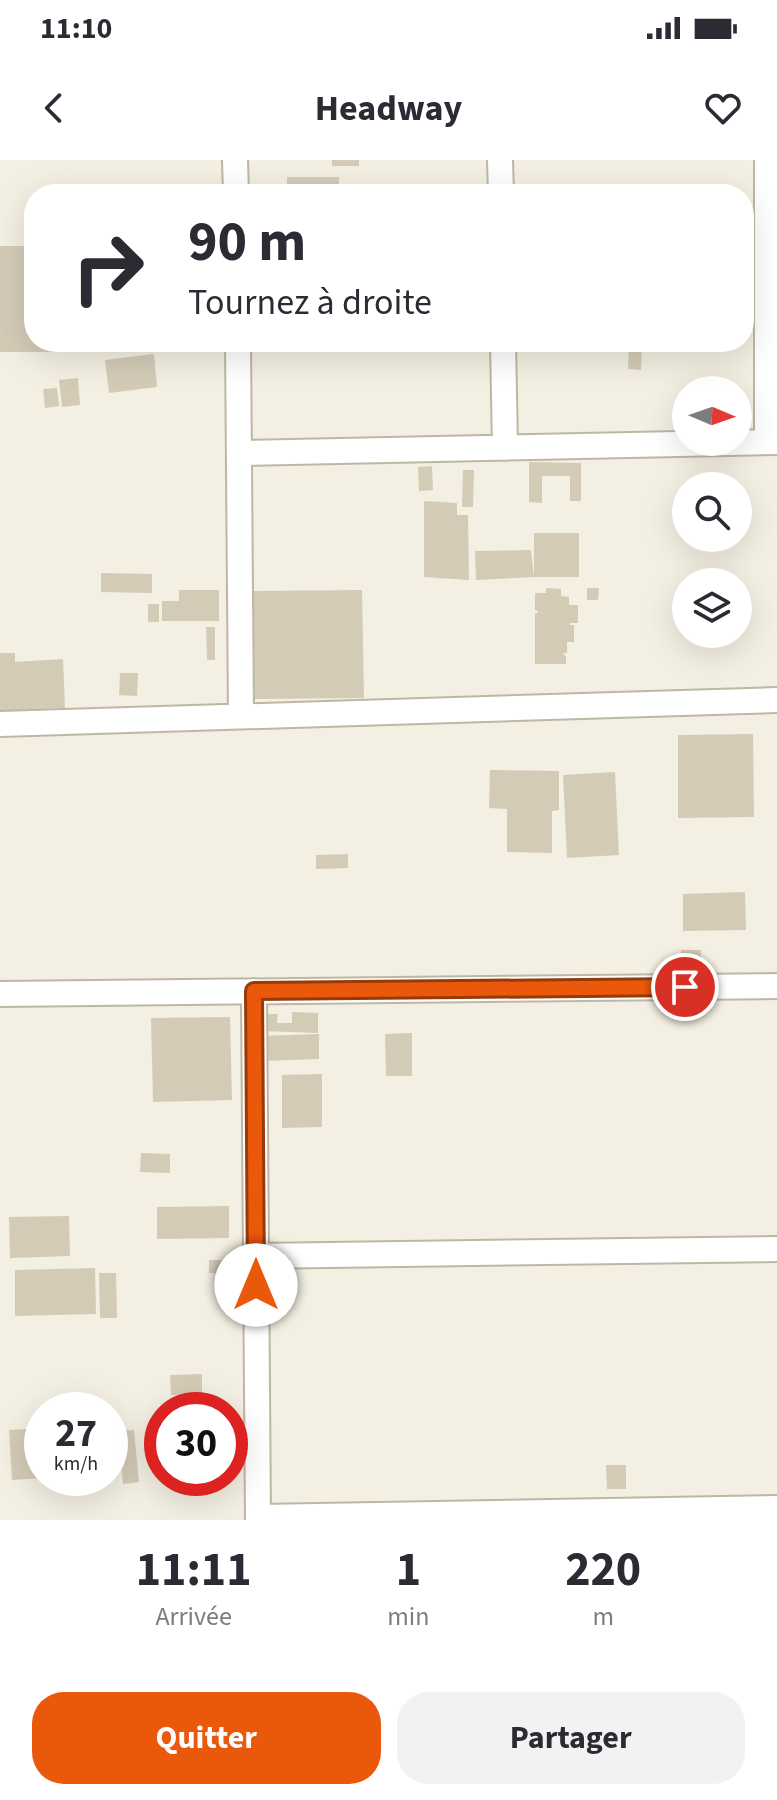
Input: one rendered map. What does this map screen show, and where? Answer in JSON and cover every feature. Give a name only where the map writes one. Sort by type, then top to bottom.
[{"type":"street","points":[[235,160],[236,184]]},
{"type":"street","points":[[500,160],[501,184]]},
{"type":"street","points":[[239,453],[772,442],[767,160]]},
{"type":"street","points":[[238,352],[241,716]]},
{"type":"street","points":[[503,352],[505,448]]},
{"type":"street","points":[[0,724],[777,700]]},
{"type":"street","points":[[0,994],[777,986]]},
{"type":"street","points":[[254,991],[258,1518],[777,1508]]},
{"type":"street","points":[[256,1256],[777,1249]]},
{"type":"building","points":[[332,160],[359,160],[359,166],[332,166]]},
{"type":"building","points":[[287,177],[339,177],[339,184],[287,184]]},
{"type":"building","points":[[0,246],[24,246],[24,352],[0,352]]},
{"type":"building","points":[[629,352],[642,352],[641,370],[628,369]]},
{"type":"building","points":[[154,354],[157,387],[109,393],[105,360]]},
{"type":"building","points":[[78,378],[80,405],[62,407],[59,380]]},
{"type":"building","points":[[57,388],[59,406],[45,408],[43,389]]},
{"type":"building","points":[[529,462],[581,463],[581,501],[570,501],[570,476],[542,476],[542,503],[529,502]]},
{"type":"building","points":[[432,466],[433,490],[419,491],[418,467]]},
{"type":"building","points":[[463,470],[474,470],[473,507],[462,507]]},
{"type":"building","points":[[424,501],[457,503],[457,515],[468,515],[469,580],[424,577]]},
{"type":"building","points":[[534,533],[579,533],[579,577],[534,577]]},
{"type":"building","points":[[531,550],[534,577],[476,580],[475,551]]},
{"type":"building","points":[[101,573],[152,574],[152,593],[101,592]]},
{"type":"building","points":[[546,588],[561,589],[561,596],[569,597],[569,605],[578,605],[578,623],[570,623],[574,625],[574,642],[567,642],[567,653],[563,653],[566,664],[535,664],[535,613],[538,613],[535,610],[535,593],[546,593]]},
{"type":"building","points":[[587,588],[599,588],[598,600],[587,600]]},
{"type":"building","points":[[179,590],[219,590],[219,621],[162,621],[162,601],[179,601]]},
{"type":"building","points":[[362,590],[364,698],[254,699],[252,591]]},
{"type":"building","points":[[148,604],[159,604],[159,622],[148,622]]},
{"type":"building","points":[[206,627],[215,627],[215,660],[207,660]]},
{"type":"building","points":[[0,653],[15,653],[15,662],[63,659],[65,708],[0,711]]},
{"type":"building","points":[[120,673],[138,673],[137,696],[119,695]]},
{"type":"building","points":[[753,734],[754,817],[678,818],[678,735]]},
{"type":"building","points":[[490,770],[559,771],[559,810],[552,811],[552,853],[507,852],[507,809],[489,808]]},
{"type":"building","points":[[615,772],[619,855],[567,858],[563,775]]},
{"type":"building","points":[[348,854],[348,868],[316,869],[316,855]]},
{"type":"building","points":[[745,892],[746,930],[683,931],[683,894]]},
{"type":"building","points":[[681,950],[701,950],[701,968],[681,967]]},
{"type":"building","points":[[292,1012],[318,1013],[318,1033],[262,1031],[262,1014],[278,1014],[277,1023],[292,1023]]},
{"type":"building","points":[[230,1017],[232,1100],[153,1102],[151,1018]]},
{"type":"building","points":[[412,1033],[412,1076],[386,1076],[385,1034]]},
{"type":"building","points":[[319,1034],[319,1059],[261,1061],[261,1036]]},
{"type":"building","points":[[322,1074],[322,1127],[282,1128],[282,1075]]},
{"type":"building","points":[[141,1153],[170,1154],[170,1173],[140,1172]]},
{"type":"building","points":[[229,1206],[229,1238],[157,1239],[157,1207]]},
{"type":"building","points":[[69,1216],[70,1256],[10,1258],[9,1217]]},
{"type":"building","points":[[209,1260],[229,1260],[229,1273],[209,1273]]},
{"type":"building","points":[[95,1268],[96,1314],[15,1316],[15,1270]]},
{"type":"building","points":[[99,1273],[116,1273],[117,1318],[100,1318]]},
{"type":"building","points":[[202,1374],[202,1392],[171,1392],[170,1375]]},
{"type":"building","points":[[24,1429],[24,1479],[12,1480],[9,1430]]},
{"type":"building","points":[[128,1430],[134,1430],[139,1482],[128,1483]]},
{"type":"building","points":[[606,1465],[626,1465],[626,1489],[607,1489]]},
{"type":"route","points":[[256,1285],[254,991],[685,987]]}]
